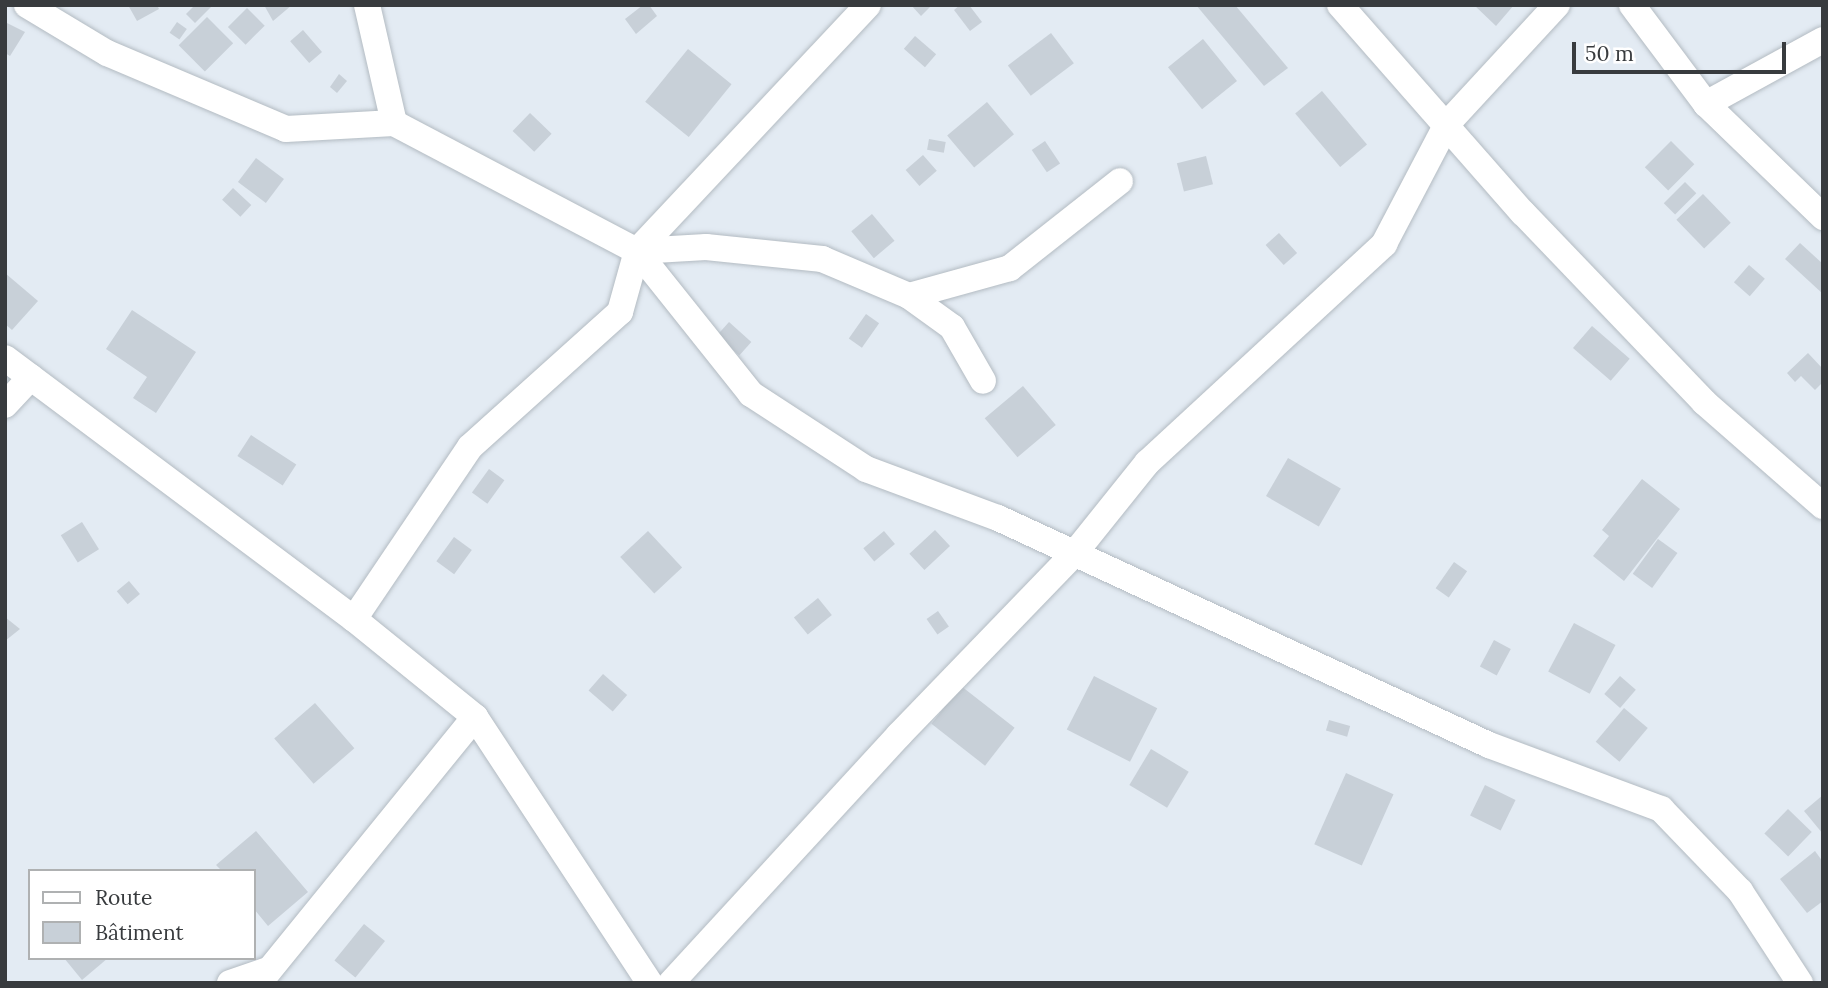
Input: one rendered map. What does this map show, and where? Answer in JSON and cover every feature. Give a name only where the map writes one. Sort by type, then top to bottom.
[{"type":"street","points":[[27,5],[107,54],[286,129],[394,123],[637,251],[751,394],[866,469],[998,518],[1489,745],[1661,809],[1740,891],[1800,983]]},
{"type":"street","points":[[367,5],[394,123]]},
{"type":"street","points":[[354,619],[470,447],[620,312],[637,251],[868,5]]},
{"type":"street","points":[[1340,5],[1523,213],[1704,402],[1823,506]]},
{"type":"street","points":[[670,983],[1074,554],[1147,463],[1384,244],[1447,124],[1557,5]]},
{"type":"street","points":[[1632,5],[1706,104],[1823,217]]},
{"type":"street","points":[[1706,104],[1823,40]]},
{"type":"street","points":[[909,296],[1010,268],[1120,181]]},
{"type":"street","points":[[637,251],[706,247],[822,259],[909,296],[951,327],[983,381]]},
{"type":"street","points":[[5,358],[354,619],[475,717],[650,983]]},
{"type":"street","points":[[5,405],[30,377]]},
{"type":"street","points":[[230,983],[264,976],[475,717]]},
{"type":"building","points":[[128,5],[157,5],[159,9],[137,21]]},
{"type":"building","points":[[195,5],[213,5],[195,23],[186,14]]},
{"type":"building","points":[[264,5],[292,5],[273,21]]},
{"type":"building","points":[[643,5],[649,5],[657,16],[636,34],[625,19]]},
{"type":"building","points":[[911,5],[932,5],[921,16]]},
{"type":"building","points":[[960,5],[969,5],[982,22],[970,31],[954,10]]},
{"type":"building","points":[[1196,5],[1235,5],[1288,68],[1264,86]]},
{"type":"building","points":[[1474,5],[1514,5],[1496,26]]},
{"type":"building","points":[[247,8],[265,26],[246,45],[228,27]]},
{"type":"building","points":[[207,17],[233,43],[205,71],[179,45]]},
{"type":"building","points":[[5,22],[25,32],[10,56],[5,53]]},
{"type":"building","points":[[177,22],[187,29],[179,40],[170,33]]},
{"type":"building","points":[[303,30],[322,52],[309,63],[290,41]]},
{"type":"building","points":[[1051,33],[1074,63],[1031,96],[1008,65]]},
{"type":"building","points":[[915,36],[936,54],[925,67],[904,49]]},
{"type":"building","points":[[1203,39],[1237,81],[1202,109],[1168,67]]},
{"type":"building","points":[[688,49],[732,84],[689,137],[645,102]]},
{"type":"building","points":[[339,74],[347,81],[337,93],[330,87]]},
{"type":"building","points":[[1322,91],[1367,145],[1340,167],[1295,113]]},
{"type":"building","points":[[987,102],[1014,134],[974,168],[947,135]]},
{"type":"building","points":[[530,113],[552,134],[534,152],[513,131]]},
{"type":"building","points":[[929,139],[946,142],[944,153],[927,150]]},
{"type":"building","points":[[1045,141],[1060,163],[1047,172],[1032,150]]},
{"type":"building","points":[[1671,141],[1694,164],[1668,190],[1645,167]]},
{"type":"building","points":[[923,155],[937,171],[919,186],[906,170]]},
{"type":"building","points":[[1206,156],[1213,184],[1184,191],[1177,163]]},
{"type":"building","points":[[256,158],[284,179],[266,203],[238,182]]},
{"type":"building","points":[[1685,182],[1696,193],[1675,215],[1664,203]]},
{"type":"building","points":[[233,188],[251,205],[240,217],[222,200]]},
{"type":"building","points":[[1703,194],[1731,223],[1704,248],[1676,220]]},
{"type":"building","points":[[872,214],[894,241],[874,258],[851,231]]},
{"type":"building","points":[[1279,233],[1297,253],[1284,265],[1266,245]]},
{"type":"building","points":[[1800,243],[1823,264],[1823,294],[1785,259]]},
{"type":"building","points":[[1749,265],[1765,279],[1750,296],[1734,282]]},
{"type":"building","points":[[5,273],[38,301],[12,330],[5,324]]},
{"type":"building","points":[[132,310],[196,352],[156,413],[133,398],[147,377],[106,349]]},
{"type":"building","points":[[866,314],[879,323],[862,348],[849,339]]},
{"type":"building","points":[[729,322],[751,342],[739,355],[717,335]]},
{"type":"building","points":[[1592,326],[1630,359],[1611,381],[1573,348]]},
{"type":"building","points":[[1808,353],[1823,369],[1823,382],[1815,390],[1801,376],[1795,382],[1787,373]]},
{"type":"building","points":[[1023,386],[1056,425],[1017,457],[985,418]]},
{"type":"building","points":[[251,435],[296,464],[283,485],[237,456]]},
{"type":"building","points":[[1288,458],[1341,488],[1319,527],[1266,496]]},
{"type":"building","points":[[489,469],[504,480],[487,504],[472,492]]},
{"type":"building","points":[[1642,479],[1680,509],[1624,581],[1593,556],[1609,536],[1602,530]]},
{"type":"building","points":[[82,522],[99,549],[78,562],[61,535]]},
{"type":"building","points":[[935,530],[950,546],[924,570],[909,554]]},
{"type":"building","points":[[648,531],[682,568],[654,593],[620,557]]},
{"type":"building","points":[[884,531],[895,544],[874,561],[863,548]]},
{"type":"building","points":[[454,537],[472,550],[454,574],[436,561]]},
{"type":"building","points":[[1658,539],[1677,553],[1652,588],[1633,574]]},
{"type":"building","points":[[1454,562],[1467,571],[1449,597],[1436,588]]},
{"type":"building","points":[[129,581],[140,594],[128,604],[117,591]]},
{"type":"building","points":[[818,598],[832,615],[808,635],[794,618]]},
{"type":"building","points":[[938,611],[949,627],[937,635],[927,619]]},
{"type":"building","points":[[5,617],[20,629],[5,641]]},
{"type":"building","points":[[1574,623],[1615,645],[1590,694],[1548,672]]},
{"type":"building","points":[[1494,640],[1511,649],[1497,675],[1480,666]]},
{"type":"building","points":[[603,674],[627,695],[613,712],[589,691]]},
{"type":"building","points":[[1094,676],[1157,708],[1130,762],[1067,729]]},
{"type":"building","points":[[1620,676],[1636,690],[1620,708],[1604,694]]},
{"type":"building","points":[[961,686],[1015,728],[985,766],[931,724]]},
{"type":"building","points":[[315,703],[354,748],[314,784],[274,738]]},
{"type":"building","points":[[1624,708],[1648,728],[1619,762],[1596,742]]},
{"type":"building","points":[[1329,720],[1350,726],[1347,737],[1326,731]]},
{"type":"building","points":[[1151,749],[1189,772],[1167,808],[1129,785]]},
{"type":"building","points":[[1346,773],[1394,794],[1362,865],[1314,844]]},
{"type":"building","points":[[1485,785],[1516,800],[1501,830],[1470,816]]},
{"type":"building","points":[[1823,795],[1823,834],[1804,811]]},
{"type":"building","points":[[1788,809],[1812,832],[1788,856],[1764,833]]},
{"type":"building","points":[[256,831],[308,892],[268,926],[256,911],[256,869],[220,869],[216,865]]},
{"type":"building","points":[[1815,851],[1823,862],[1823,901],[1807,913],[1780,879]]},
{"type":"building","points":[[364,924],[385,941],[355,978],[334,961]]},
{"type":"building","points":[[66,960],[106,960],[82,980]]}]
